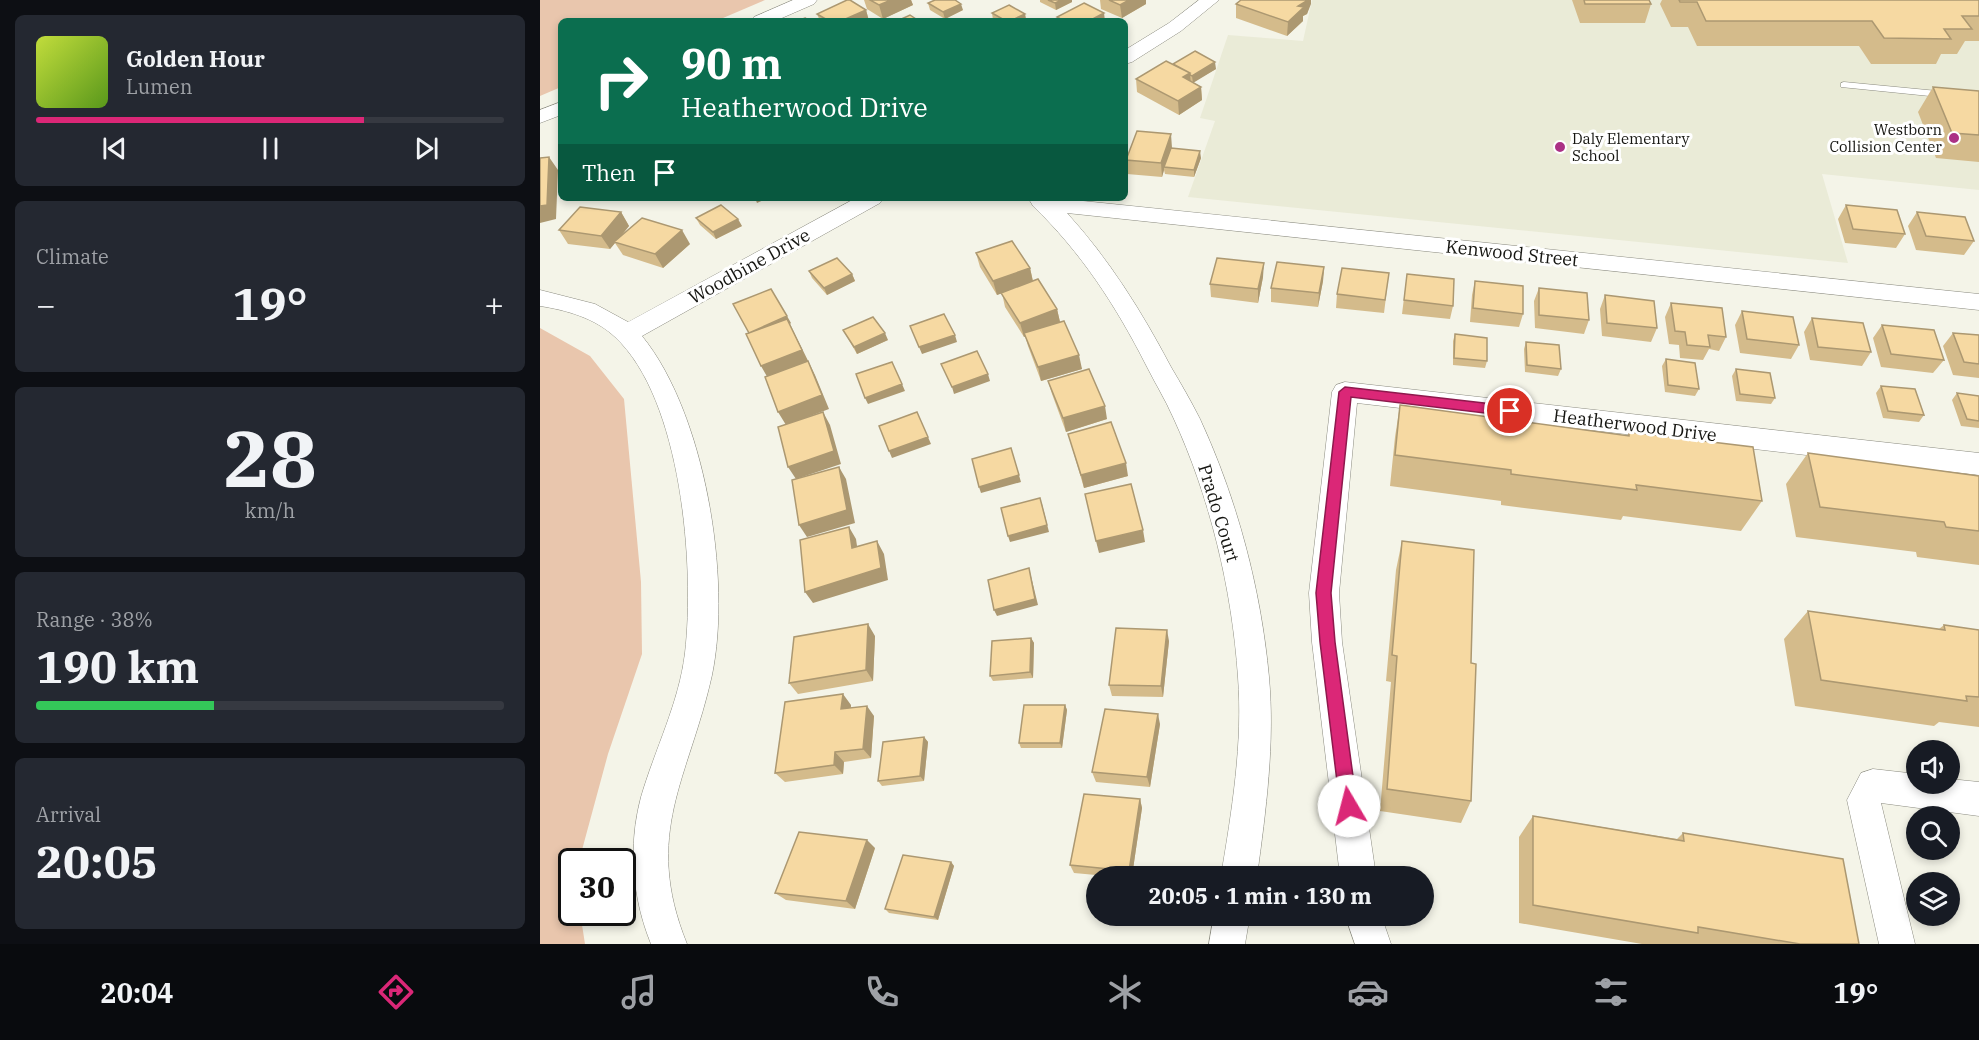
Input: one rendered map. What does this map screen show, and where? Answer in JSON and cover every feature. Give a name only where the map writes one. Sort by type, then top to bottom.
[{"type":"street","points":[[767,18],[808,0]]},
{"type":"street","points":[[1128,56],[1175,27],[1210,0]]},
{"type":"street","points":[[540,117],[558,109]]},
{"type":"street","name":"Woodbine Drive","points":[[627,334],[867,201]]},
{"type":"street","name":"Kenwood Street","points":[[1042,201],[1979,302]]},
{"type":"street","name":"Prado Court","points":[[1042,201],[1068,228],[1118,296],[1142,335],[1186,417],[1222,513],[1236,568],[1252,651],[1254,706],[1252,766],[1240,866]]},
{"type":"street","points":[[540,298],[578,307],[605,319],[627,334],[647,358],[670,404],[687,466],[699,536],[704,591],[700,655],[687,711],[658,800],[651,843],[654,897],[662,928],[669,944]]},
{"type":"street","name":"Heatherwood Drive","points":[[1357,866],[1327,642],[1324,593],[1345,392],[1979,464]]},
{"type":"street","points":[[1897,944],[1864,800],[1874,785],[1979,799]]},
{"type":"street","points":[[1227,944],[1230,926]]},
{"type":"street","points":[[1367,926],[1373,944]]},
{"type":"lane","points":[[1844,86],[1979,98]]},
{"type":"shaded area","points":[[540,0],[765,0],[723,18],[558,18],[558,88],[540,96]]},
{"type":"shaded area","name":"Daly Elementary School","points":[[1312,0],[1979,0],[1979,190],[1822,174],[1848,263],[1188,197],[1215,121],[1200,118],[1228,35],[1303,41]]},
{"type":"shaded area","points":[[540,328],[590,356],[624,399],[641,582],[642,654],[608,754],[583,848],[558,848],[558,926],[582,926],[585,944],[540,944]]},
{"type":"building","points":[[847,0],[866,10],[848,18],[824,18],[817,14]]},
{"type":"building","points":[[870,0],[891,0],[879,5]]},
{"type":"building","points":[[935,0],[955,0],[961,4],[943,12],[928,3]]},
{"type":"building","points":[[1109,0],[1129,0],[1120,5]]},
{"type":"building","points":[[1241,0],[1308,0],[1298,6],[1304,7],[1288,22],[1236,4]]},
{"type":"building","points":[[1584,0],[1649,0],[1651,4],[1585,4]]},
{"type":"building","points":[[1679,0],[1979,0],[1979,16],[1962,16],[1972,29],[1944,29],[1951,39],[1884,38],[1872,21],[1706,21],[1697,2],[1680,2]]},
{"type":"building","points":[[1084,3],[1104,13],[1095,18],[1057,17]]},
{"type":"building","points":[[1009,5],[1025,14],[1016,18],[1001,18],[992,13]]},
{"type":"building","points":[[1195,51],[1215,62],[1192,76],[1173,64]]},
{"type":"building","points":[[1166,61],[1190,73],[1183,77],[1201,87],[1178,101],[1136,79]]},
{"type":"building","points":[[1933,87],[1979,91],[1979,135],[1952,133]]},
{"type":"building","points":[[1137,131],[1171,134],[1161,163],[1128,160]]},
{"type":"building","points":[[1171,148],[1200,151],[1194,170],[1164,167]]},
{"type":"building","points":[[549,157],[547,205],[540,206],[540,158]]},
{"type":"building","points":[[721,205],[738,219],[713,232],[696,218]]},
{"type":"building","points":[[1846,205],[1897,210],[1905,234],[1853,229]]},
{"type":"building","points":[[580,207],[621,212],[601,236],[559,230]]},
{"type":"building","points":[[1917,212],[1965,217],[1974,241],[1926,236]]},
{"type":"building","points":[[642,218],[682,230],[655,254],[614,242]]},
{"type":"building","points":[[1012,241],[1030,268],[993,281],[976,253]]},
{"type":"building","points":[[837,258],[852,274],[824,288],[809,271]]},
{"type":"building","points":[[1217,258],[1264,263],[1258,289],[1210,284]]},
{"type":"building","points":[[1277,262],[1324,267],[1319,293],[1271,288]]},
{"type":"building","points":[[1342,268],[1389,273],[1385,300],[1337,294]]},
{"type":"building","points":[[1407,274],[1454,279],[1453,306],[1404,300]]},
{"type":"building","points":[[1038,279],[1057,309],[1020,323],[1001,293]]},
{"type":"building","points":[[1475,281],[1523,286],[1523,314],[1473,308]]},
{"type":"building","points":[[1539,288],[1587,293],[1589,320],[1539,315]]},
{"type":"building","points":[[771,289],[787,316],[749,333],[733,304]]},
{"type":"building","points":[[1605,295],[1654,301],[1657,328],[1607,323]]},
{"type":"building","points":[[1671,303],[1722,308],[1726,337],[1708,335],[1710,347],[1687,345],[1685,332],[1675,331]]},
{"type":"building","points":[[1742,311],[1793,317],[1799,345],[1747,339]]},
{"type":"building","points":[[944,314],[955,335],[919,347],[910,326]]},
{"type":"building","points":[[873,317],[885,333],[854,347],[843,330]]},
{"type":"building","points":[[1812,318],[1863,323],[1871,352],[1818,347]]},
{"type":"building","points":[[787,319],[802,350],[761,366],[746,334]]},
{"type":"building","points":[[1064,321],[1079,355],[1038,367],[1024,333]]},
{"type":"building","points":[[1882,325],[1934,330],[1944,360],[1891,354]]},
{"type":"building","points":[[1953,333],[1979,335],[1979,364],[1964,362]]},
{"type":"building","points":[[1455,334],[1487,338],[1487,361],[1454,358]]},
{"type":"building","points":[[1526,342],[1559,345],[1561,369],[1527,365]]},
{"type":"building","points":[[977,351],[988,374],[952,387],[941,364]]},
{"type":"building","points":[[1666,359],[1695,363],[1699,389],[1668,385]]},
{"type":"building","points":[[808,361],[822,395],[778,412],[765,377]]},
{"type":"building","points":[[892,362],[902,384],[865,398],[856,374]]},
{"type":"building","points":[[1089,369],[1105,406],[1063,418],[1048,381]]},
{"type":"building","points":[[1736,369],[1770,373],[1775,398],[1740,394]]},
{"type":"building","points":[[1881,386],[1915,389],[1924,415],[1888,411]]},
{"type":"building","points":[[1957,393],[1979,396],[1979,421],[1967,419]]},
{"type":"building","points":[[1400,405],[1629,436],[1629,432],[1753,447],[1762,501],[1636,485],[1637,490],[1511,474],[1511,470],[1395,455]]},
{"type":"building","points":[[823,412],[834,451],[788,467],[778,427]]},
{"type":"building","points":[[917,412],[928,437],[889,451],[879,426]]},
{"type":"building","points":[[1111,422],[1126,463],[1081,475],[1068,434]]},
{"type":"building","points":[[1011,448],[1019,475],[979,487],[972,459]]},
{"type":"building","points":[[1808,453],[1979,476],[1979,531],[1946,527],[1944,522],[1820,507]]},
{"type":"building","points":[[839,467],[847,510],[799,525],[792,480]]},
{"type":"building","points":[[1131,484],[1143,530],[1096,541],[1085,494]]},
{"type":"building","points":[[1040,498],[1047,525],[1008,536],[1001,508]]},
{"type":"building","points":[[849,527],[852,548],[877,541],[881,568],[805,592],[800,540]]},
{"type":"building","points":[[1402,541],[1474,550],[1471,663],[1476,664],[1471,801],[1387,789],[1397,656],[1392,655]]},
{"type":"building","points":[[1029,568],[1035,599],[994,610],[988,580]]},
{"type":"building","points":[[1808,611],[1945,630],[1944,625],[1979,630],[1979,697],[1966,696],[1967,701],[1821,680]]},
{"type":"building","points":[[868,624],[866,670],[789,683],[794,637]]},
{"type":"building","points":[[1116,628],[1167,630],[1161,686],[1109,685]]},
{"type":"building","points":[[1031,638],[1030,672],[990,676],[992,641]]},
{"type":"building","points":[[843,694],[841,709],[867,706],[863,749],[835,752],[834,765],[775,773],[785,702]]},
{"type":"building","points":[[1024,705],[1065,705],[1060,743],[1019,743]]},
{"type":"building","points":[[1105,709],[1158,714],[1147,777],[1092,772]]},
{"type":"building","points":[[924,737],[920,776],[878,781],[883,742]]},
{"type":"building","points":[[1084,794],[1140,799],[1130,866],[1070,865]]},
{"type":"building","points":[[1533,816],[1684,841],[1683,833],[1843,859],[1859,944],[1800,944],[1698,927],[1698,933],[1533,905]]},
{"type":"building","points":[[799,832],[867,840],[846,901],[775,893]]},
{"type":"building","points":[[903,855],[951,862],[934,917],[885,909]]},
{"type":"place","name":"Westborn Collision Center","points":[[1954,138]]},
{"type":"place","name":"Daly Elementary School","points":[[1560,147]]},
{"type":"route","points":[[1349,806],[1327,642],[1324,593],[1345,392],[1510,411]]}]
